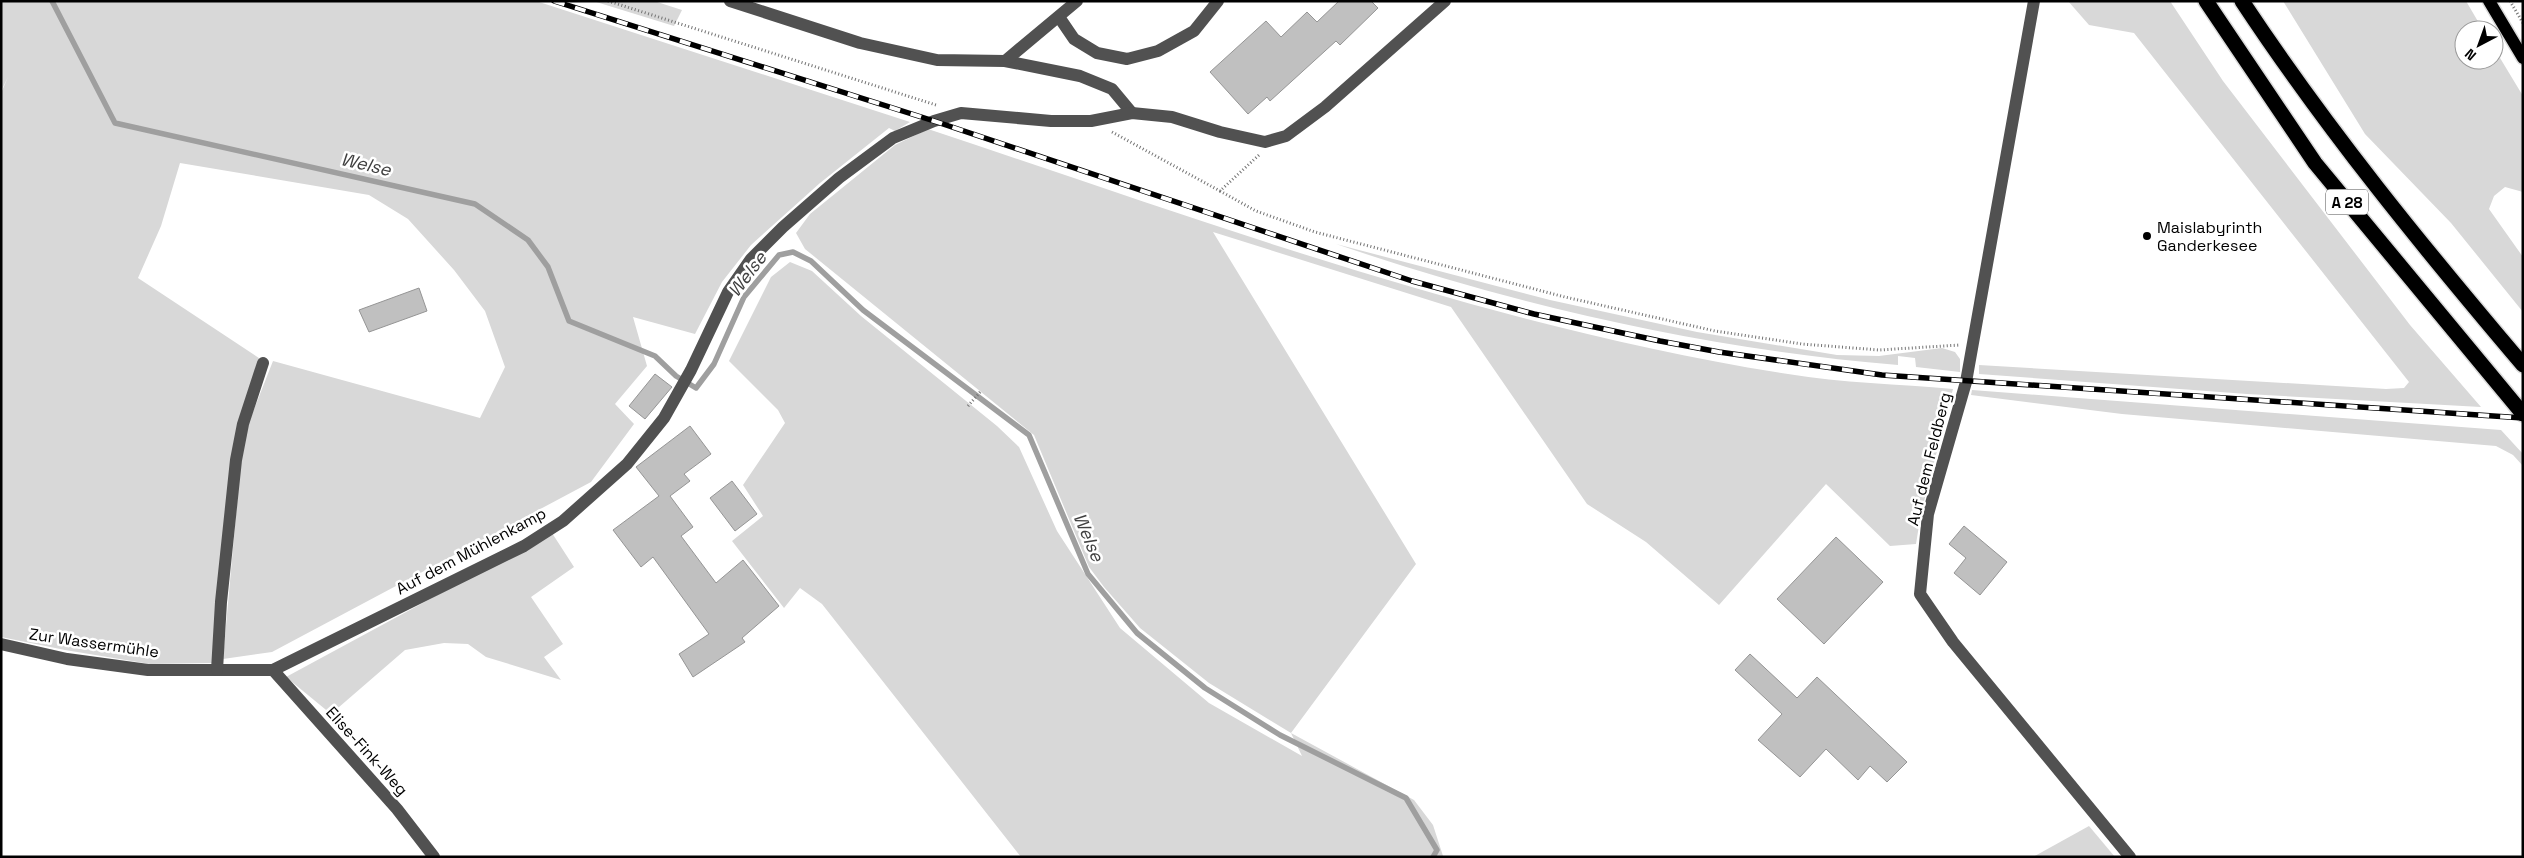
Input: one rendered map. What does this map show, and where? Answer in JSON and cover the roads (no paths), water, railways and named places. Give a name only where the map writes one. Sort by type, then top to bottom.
[{"type":"highway","name":"A 28","points":[[2206,1],[2315,163],[2523,414]]},
{"type":"highway","name":"A 28","points":[[2242,1],[2343,145],[2414,237],[2523,365]]},
{"type":"main road","points":[[2489,1],[2523,58]]},
{"type":"street","points":[[730,1],[860,43],[937,60],[1005,61],[1080,76],[1112,89],[1132,113]]},
{"type":"street","points":[[1005,61],[1059,18],[1077,1]]},
{"type":"street","points":[[1059,18],[1074,39],[1097,53],[1127,59],[1158,51],[1194,31],[1218,1]]},
{"type":"street","name":"Auf dem Mühlenkamp","points":[[273,670],[524,546],[563,521],[626,464],[664,418],[691,370],[728,292],[751,259],[783,227],[838,178],[893,138],[934,121],[962,113],[1051,121],[1091,121],[1132,113],[1172,116],[1220,132],[1264,142],[1286,136],[1325,107],[1444,1]]},
{"type":"street","name":"Auf dem Feldberg","points":[[2034,1],[1966,382],[1928,514],[1920,594],[1953,642],[2130,857]]},
{"type":"street","points":[[217,670],[221,602],[236,460],[243,424],[263,363]]},
{"type":"street","name":"Zur Wassermühle","points":[[1,644],[67,659],[148,670],[273,670]]},
{"type":"street","name":"Elise-Fink-Weg","points":[[273,670],[397,809],[434,857]]},
{"type":"waterway","name":"Welse","points":[[52,1],[115,123],[475,204],[528,240],[548,267],[569,321],[655,356],[676,376],[696,388],[714,364],[744,297],[779,255],[793,252],[811,261],[863,310],[1029,435],[1088,574],[1137,633],[1205,688],[1280,735],[1406,798],[1437,850],[1433,857]]},
{"type":"railway","points":[[554,1],[934,121],[1412,281],[1534,314],[1660,341],[1719,352],[1882,375],[2523,418]]},
{"type":"place","name":"Maislabyrinth Ganderkesee","points":[[2147,236]]}]
